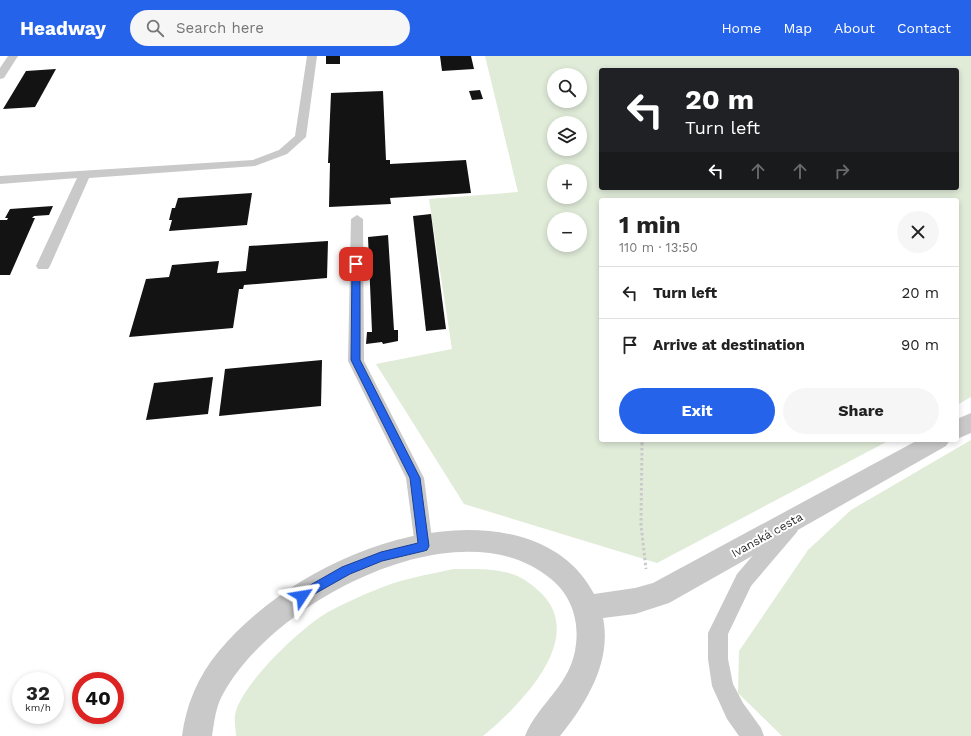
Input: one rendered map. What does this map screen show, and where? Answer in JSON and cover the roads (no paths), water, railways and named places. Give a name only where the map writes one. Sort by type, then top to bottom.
[{"type":"street","points":[[959,429],[971,422]]},
{"type":"street","name":"Ivanská cesta","points":[[587,608],[635,601],[659,594],[934,442]]},
{"type":"street","points":[[197,736],[200,710],[209,688],[226,664],[251,637],[281,611],[313,588],[346,571],[381,557],[424,546],[470,542],[516,546],[536,553],[555,564],[567,574],[587,608],[591,645],[587,662],[579,682],[561,710],[540,736]]},
{"type":"lane","points":[[0,76],[12,58],[22,56]]},
{"type":"lane","points":[[0,180],[255,163],[283,152],[300,137],[312,56]]},
{"type":"lane","points":[[43,266],[86,174]]},
{"type":"lane","points":[[357,219],[356,360],[415,478],[424,546]]},
{"type":"lane","points":[[753,736],[734,711],[723,686],[718,659],[718,633],[744,580],[796,518]]}]
